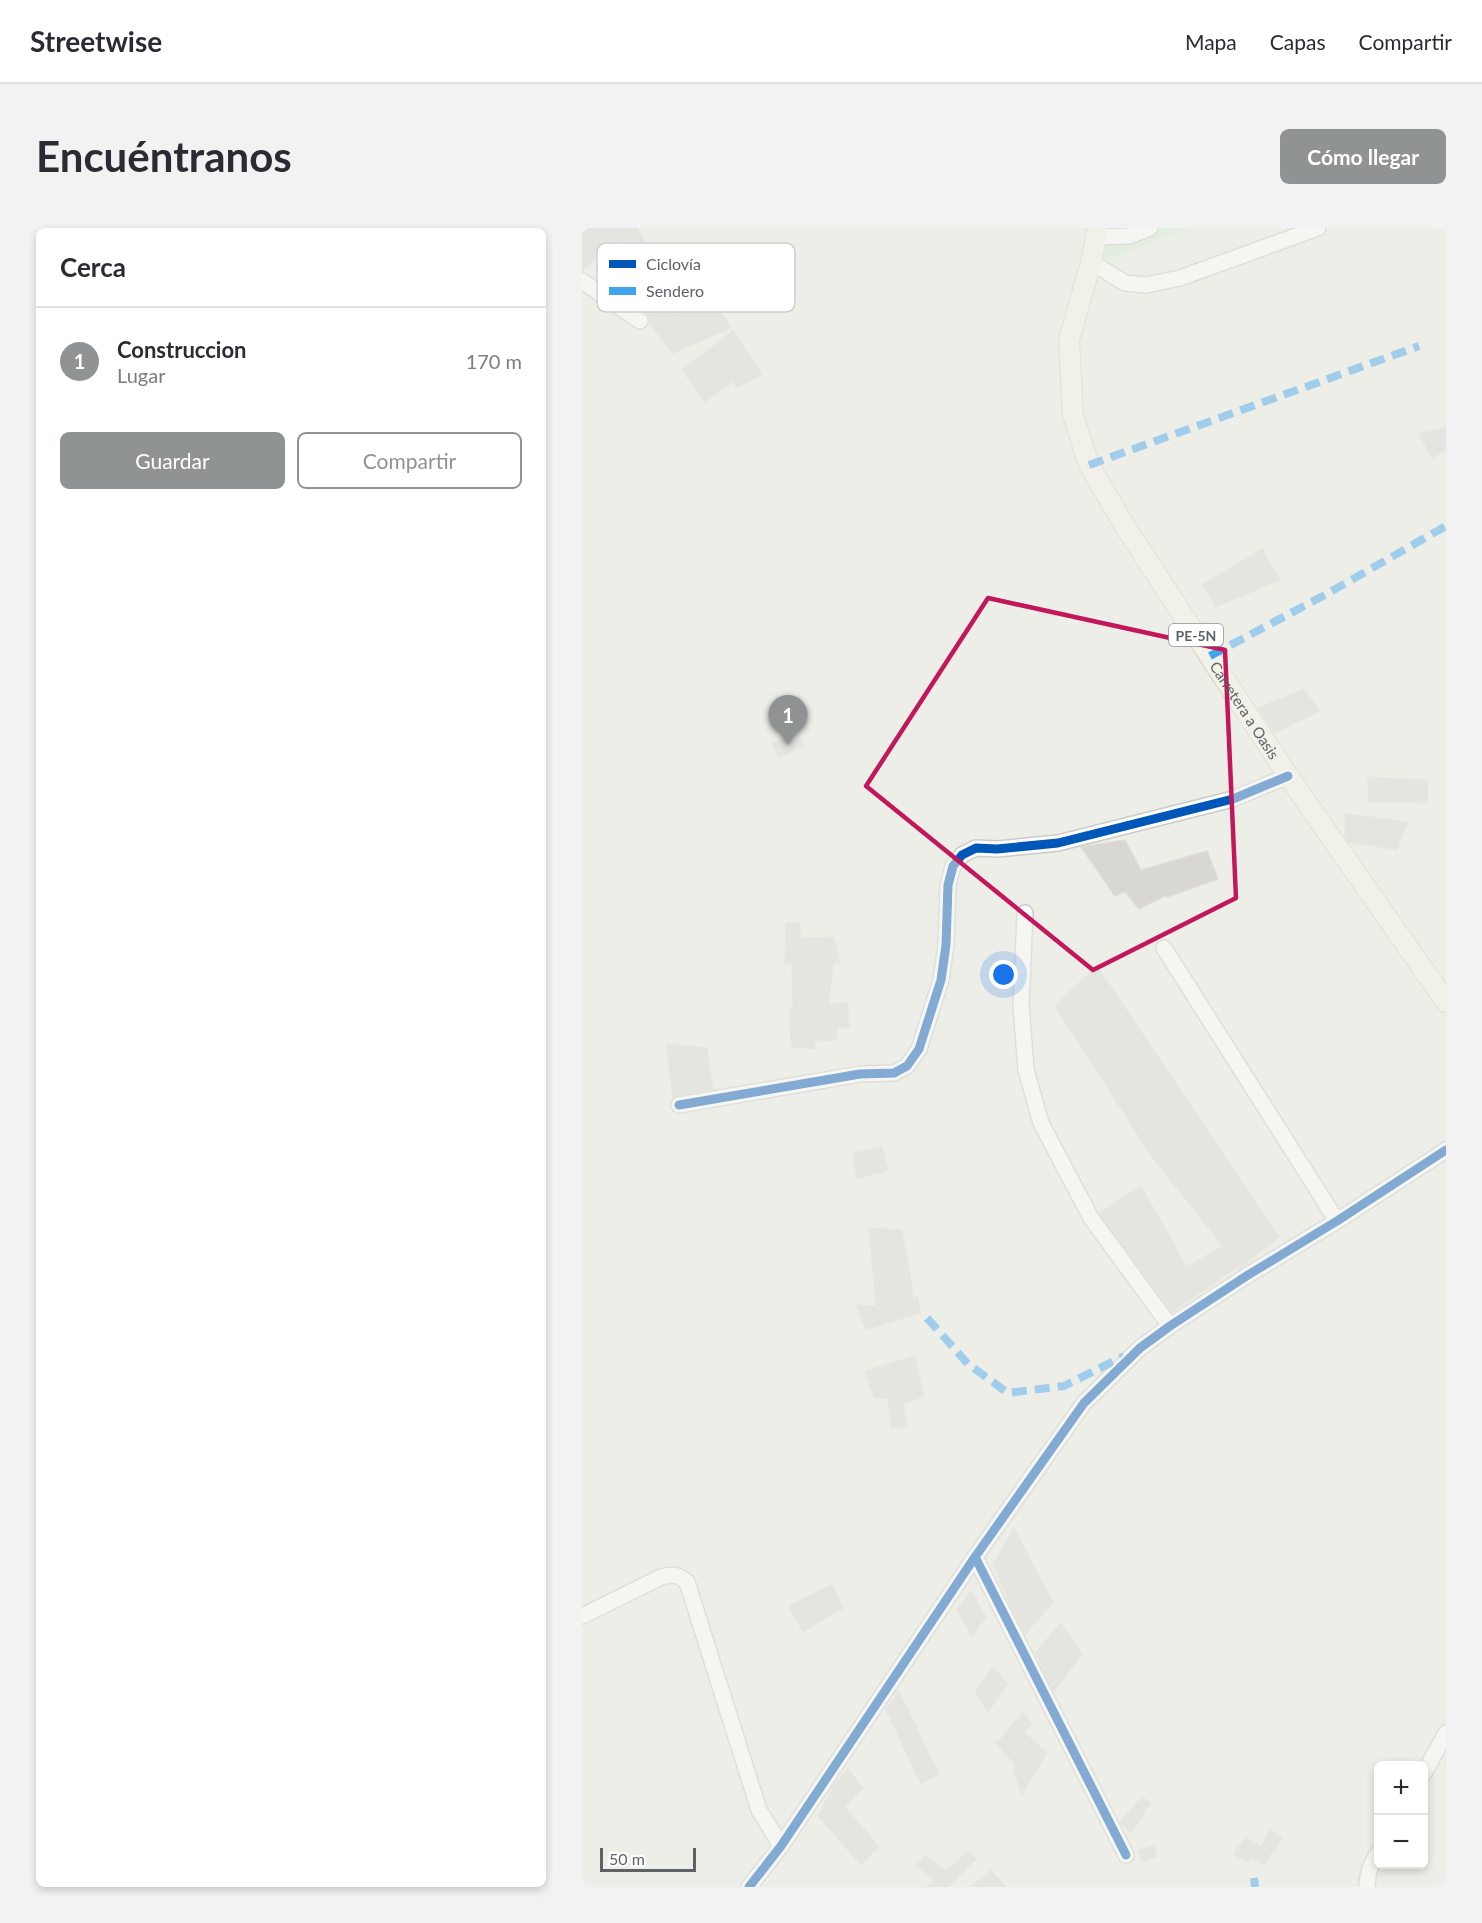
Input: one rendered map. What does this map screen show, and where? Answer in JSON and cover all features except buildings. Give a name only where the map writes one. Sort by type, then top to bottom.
[{"type":"main road","name":"Carretera a Oasis","points":[[1097,232],[1070,340],[1073,415],[1089,465],[1126,528],[1288,776],[1446,1002]]},
{"type":"street","points":[[1097,232],[1129,236],[1150,228]]},
{"type":"street","points":[[1091,262],[1125,283],[1146,285],[1180,278],[1318,228]]},
{"type":"street","points":[[582,281],[597,291]]},
{"type":"street","points":[[627,312],[640,321]]},
{"type":"street","points":[[680,1104],[860,1074],[894,1073],[907,1066],[919,1049],[941,980],[946,945],[948,885],[953,866],[962,855],[976,848],[997,849],[1058,843],[1233,799],[1288,776]]},
{"type":"street","points":[[1025,913],[1021,1005],[1024,1048],[1026,1070],[1041,1123],[1091,1218],[1170,1326]]},
{"type":"street","points":[[1164,948],[1337,1221]]},
{"type":"street","points":[[749,1887],[781,1846],[975,1557],[1084,1403],[1140,1348],[1170,1326],[1446,1150]]},
{"type":"street","points":[[975,1557],[1126,1855]]},
{"type":"street","points":[[582,1616],[661,1577],[671,1574],[687,1582],[759,1810],[781,1846]]},
{"type":"street","points":[[1428,1766],[1446,1733]]},
{"type":"street","points":[[1367,1887],[1367,1878],[1374,1859]]},
{"type":"highlighted area","points":[[988,598],[1225,650],[1236,898],[1093,970],[866,786]]},
{"type":"green space","points":[[1101,228],[1188,228],[1100,263]]},
{"type":"marked path","points":[[1089,465],[1419,346]]},
{"type":"marked path","points":[[1210,656],[1323,596],[1446,526]]},
{"type":"marked path","points":[[927,1318],[968,1364],[1008,1393],[1064,1386],[1124,1356]]},
{"type":"marked path","points":[[1254,1878],[1255,1887]]},
{"type":"cycle path","points":[[679,1105],[860,1074],[894,1073],[907,1066],[919,1049],[941,980],[946,945],[948,885],[953,866],[962,855],[976,848],[997,849],[1058,843],[1233,799],[1288,776]]},
{"type":"cycle path","points":[[749,1887],[781,1846],[975,1557],[1084,1403],[1140,1348],[1170,1326],[1446,1150]]},
{"type":"cycle path","points":[[975,1557],[1126,1855]]},
{"type":"place","name":"Construccion","points":[[788,745]]}]
